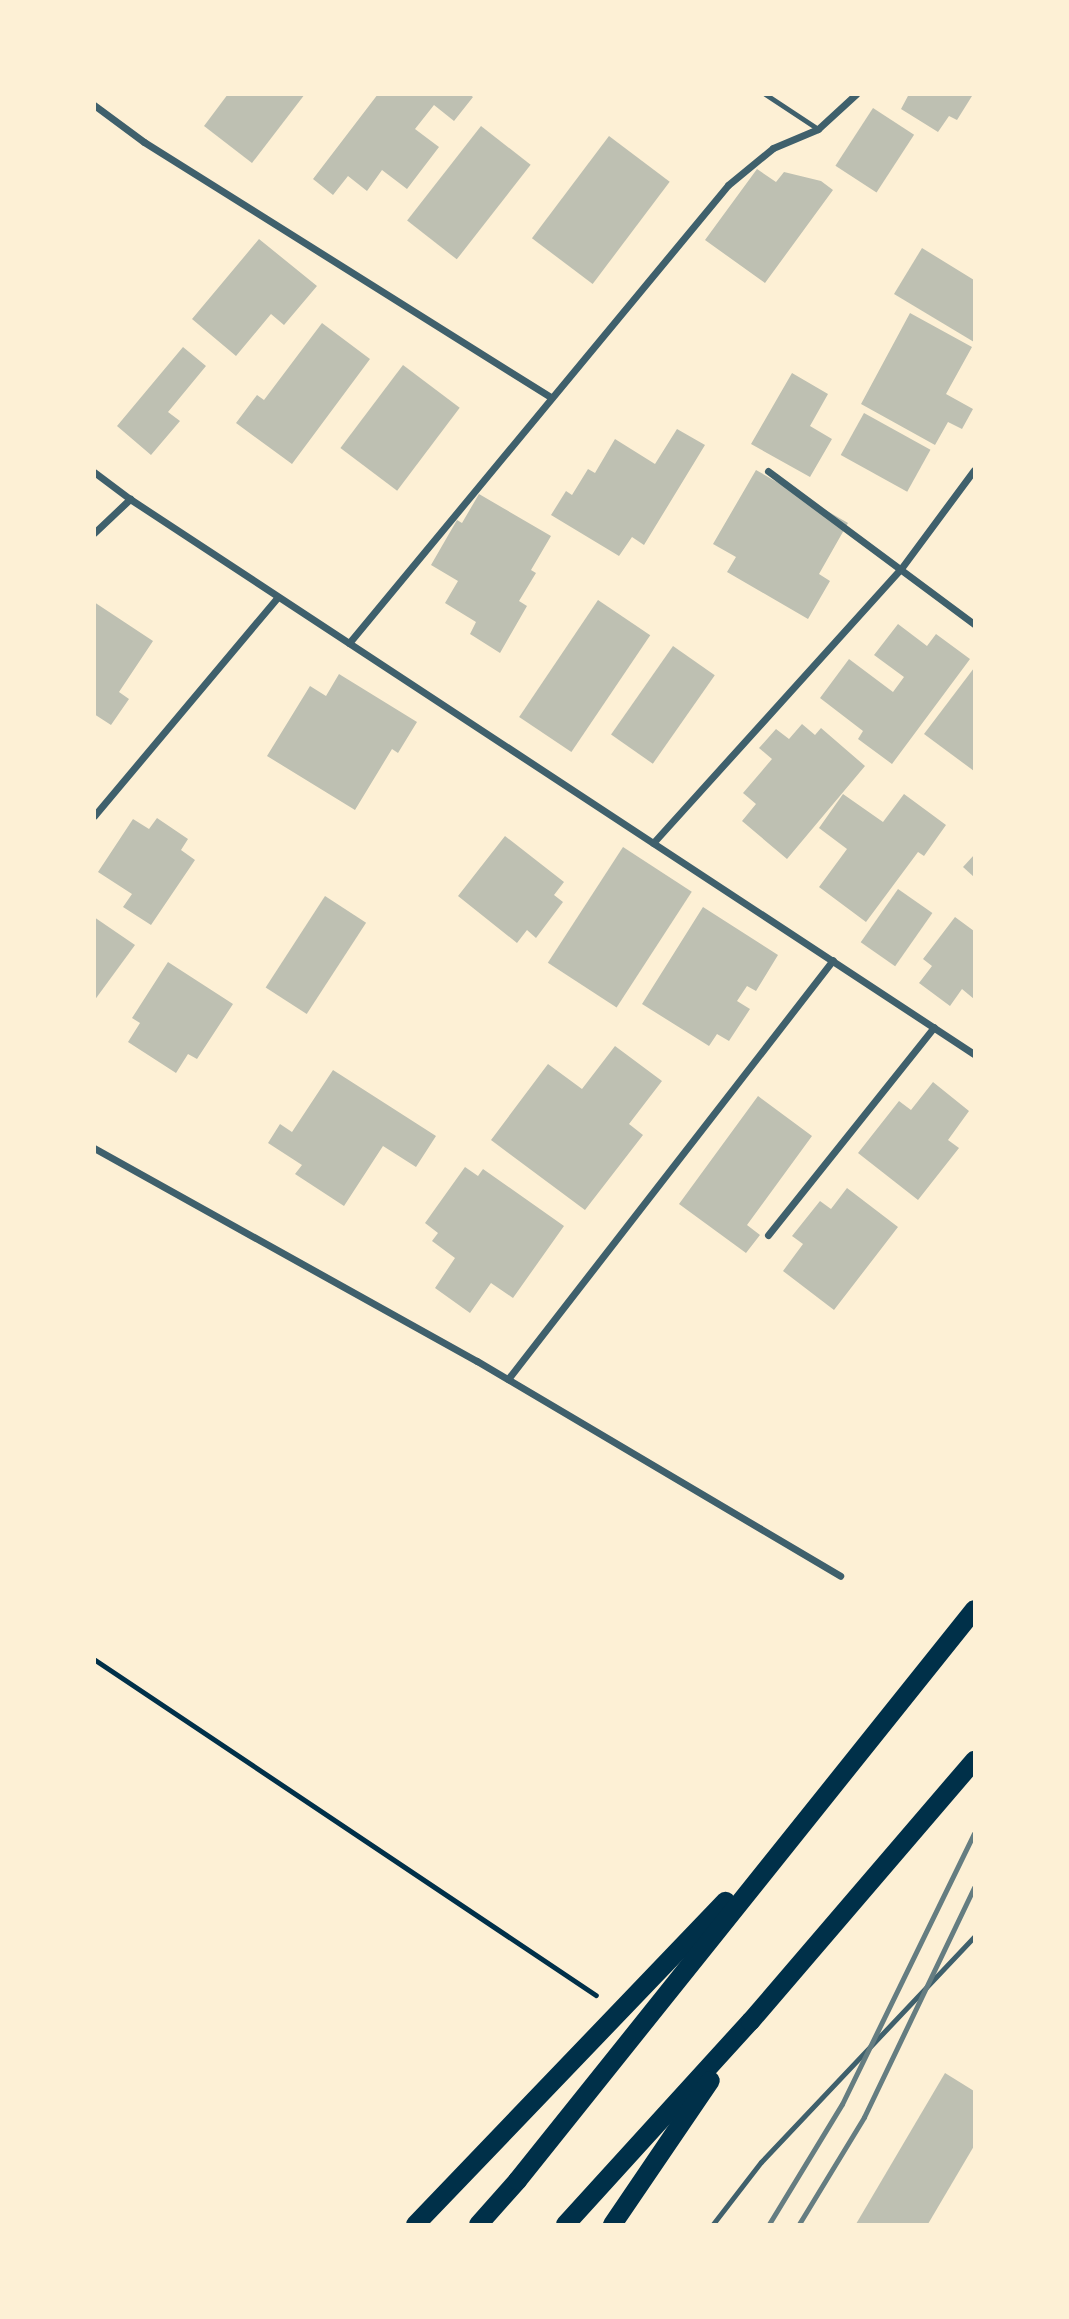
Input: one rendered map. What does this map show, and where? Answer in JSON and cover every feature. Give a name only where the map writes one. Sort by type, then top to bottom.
[{"type":"highway","points":[[478,2224],[517,2180],[975,1609]]},
{"type":"highway","points":[[565,2224],[750,2021],[975,1760]]},
{"type":"highway","points":[[415,2224],[808,1814]]},
{"type":"highway","points":[[612,2224],[750,2021]]},
{"type":"street","points":[[349,643],[550,397],[729,185],[773,148],[818,129],[856,94]]},
{"type":"street","points":[[94,105],[144,142],[550,397]]},
{"type":"street","points":[[653,843],[900,569],[975,470]]},
{"type":"street","points":[[94,471],[130,499],[278,597],[975,1054]]},
{"type":"street","points":[[768,471],[975,624]]},
{"type":"street","points":[[94,533],[130,499]]},
{"type":"street","points":[[94,816],[278,597]]},
{"type":"street","points":[[509,1379],[833,961]]},
{"type":"street","points":[[768,1235],[934,1027]]},
{"type":"street","points":[[94,1148],[509,1379],[840,1576]]},
{"type":"lane","points":[[765,94],[818,129]]},
{"type":"lane","points":[[713,2224],[761,2162],[975,1937]]},
{"type":"path","points":[[94,1659],[620,2011]]},
{"type":"building","points":[[228,94],[305,94],[252,163],[204,126]]},
{"type":"building","points":[[378,94],[469,94],[473,97],[454,121],[434,105],[415,129],[439,147],[407,189],[382,170],[367,191],[348,176],[333,195],[313,179]]},
{"type":"building","points":[[909,94],[972,96],[957,120],[949,116],[938,132],[901,109]]},
{"type":"building","points":[[873,108],[914,135],[877,193],[835,166]]},
{"type":"building","points":[[481,126],[531,165],[457,259],[407,221]]},
{"type":"building","points":[[609,136],[670,182],[593,284],[532,238]]},
{"type":"building","points":[[757,169],[776,182],[784,172],[821,181],[833,190],[765,283],[705,240]]},
{"type":"building","points":[[259,239],[317,286],[284,325],[271,314],[236,356],[192,319]]},
{"type":"building","points":[[922,248],[974,280],[974,342],[894,294]]},
{"type":"building","points":[[910,313],[972,347],[946,394],[973,409],[962,429],[948,422],[935,445],[861,404]]},
{"type":"building","points":[[322,323],[370,359],[292,464],[236,423],[257,395],[264,400]]},
{"type":"building","points":[[183,347],[206,366],[168,412],[180,421],[151,455],[117,426]]},
{"type":"building","points":[[403,365],[460,408],[397,491],[340,448]]},
{"type":"building","points":[[792,373],[828,394],[810,426],[832,439],[810,477],[751,444]]},
{"type":"building","points":[[864,413],[930,450],[907,492],[841,455]]},
{"type":"building","points":[[677,429],[705,445],[644,545],[632,537],[619,556],[551,515],[566,491],[572,495],[588,469],[595,473],[615,439],[655,464]]},
{"type":"building","points":[[756,470],[848,523],[819,574],[830,581],[808,619],[727,572],[736,557],[713,544]]},
{"type":"building","points":[[479,494],[551,536],[531,570],[536,573],[519,601],[527,606],[500,653],[470,634],[476,622],[445,603],[458,581],[431,565],[457,520],[462,523]]},
{"type":"building","points":[[598,600],[650,635],[571,752],[519,717]]},
{"type":"building","points":[[94,602],[153,641],[119,692],[129,699],[111,725],[94,714]]},
{"type":"building","points":[[898,624],[927,646],[936,634],[970,659],[892,764],[858,739],[863,731],[820,698],[849,659],[893,692],[904,677],[874,655]]},
{"type":"building","points":[[673,646],[715,675],[653,764],[611,734]]},
{"type":"building","points":[[974,668],[974,771],[924,734]]},
{"type":"building","points":[[339,674],[417,722],[398,753],[392,749],[355,810],[267,756],[310,686],[326,696]]},
{"type":"building","points":[[802,724],[815,735],[821,728],[865,766],[787,859],[742,821],[756,804],[743,793],[772,759],[759,748],[776,729],[789,739]]},
{"type":"building","points":[[843,794],[883,822],[904,794],[946,825],[924,856],[918,852],[866,922],[819,887],[847,849],[819,828]]},
{"type":"building","points":[[157,818],[188,839],[181,850],[195,860],[151,925],[123,907],[132,894],[98,872],[133,819],[149,829]]},
{"type":"building","points":[[505,836],[564,882],[554,895],[563,902],[536,938],[527,930],[517,943],[458,896]]},
{"type":"building","points":[[623,847],[692,892],[617,1007],[548,963]]},
{"type":"building","points":[[974,855],[974,877],[963,867]]},
{"type":"building","points":[[898,889],[932,913],[895,966],[861,942]]},
{"type":"building","points":[[325,896],[366,923],[307,1014],[266,987]]},
{"type":"building","points":[[703,907],[778,955],[756,991],[747,986],[737,1001],[750,1009],[729,1041],[717,1034],[709,1046],[642,1004]]},
{"type":"building","points":[[94,917],[135,945],[94,1001]]},
{"type":"building","points":[[955,917],[974,931],[974,999],[962,989],[950,1006],[919,983],[932,966],[923,959]]},
{"type":"building","points":[[168,962],[233,1004],[197,1059],[188,1054],[176,1073],[128,1042],[140,1023],[132,1018]]},
{"type":"building","points":[[615,1046],[662,1081],[629,1124],[643,1135],[585,1210],[491,1140],[548,1064],[582,1089]]},
{"type":"building","points":[[333,1070],[436,1136],[416,1167],[383,1146],[344,1206],[295,1174],[302,1165],[268,1143],[280,1124],[292,1132]]},
{"type":"building","points":[[933,1082],[969,1111],[948,1140],[959,1148],[918,1200],[858,1153],[899,1101],[911,1110]]},
{"type":"building","points":[[758,1096],[812,1136],[747,1225],[760,1235],[746,1253],[679,1204]]},
{"type":"building","points":[[465,1167],[478,1176],[483,1169],[564,1226],[513,1298],[491,1283],[470,1313],[435,1288],[455,1258],[432,1241],[438,1233],[425,1223]]},
{"type":"building","points":[[847,1188],[898,1227],[834,1310],[783,1271],[803,1244],[792,1236],[820,1201],[831,1209]]},
{"type":"building","points":[[945,2073],[974,2091],[974,2146],[928,2224],[856,2224]]},
{"type":"railway","points":[[769,2224],[842,2104],[974,1833]]},
{"type":"railway","points":[[799,2224],[864,2117],[974,1887]]}]
